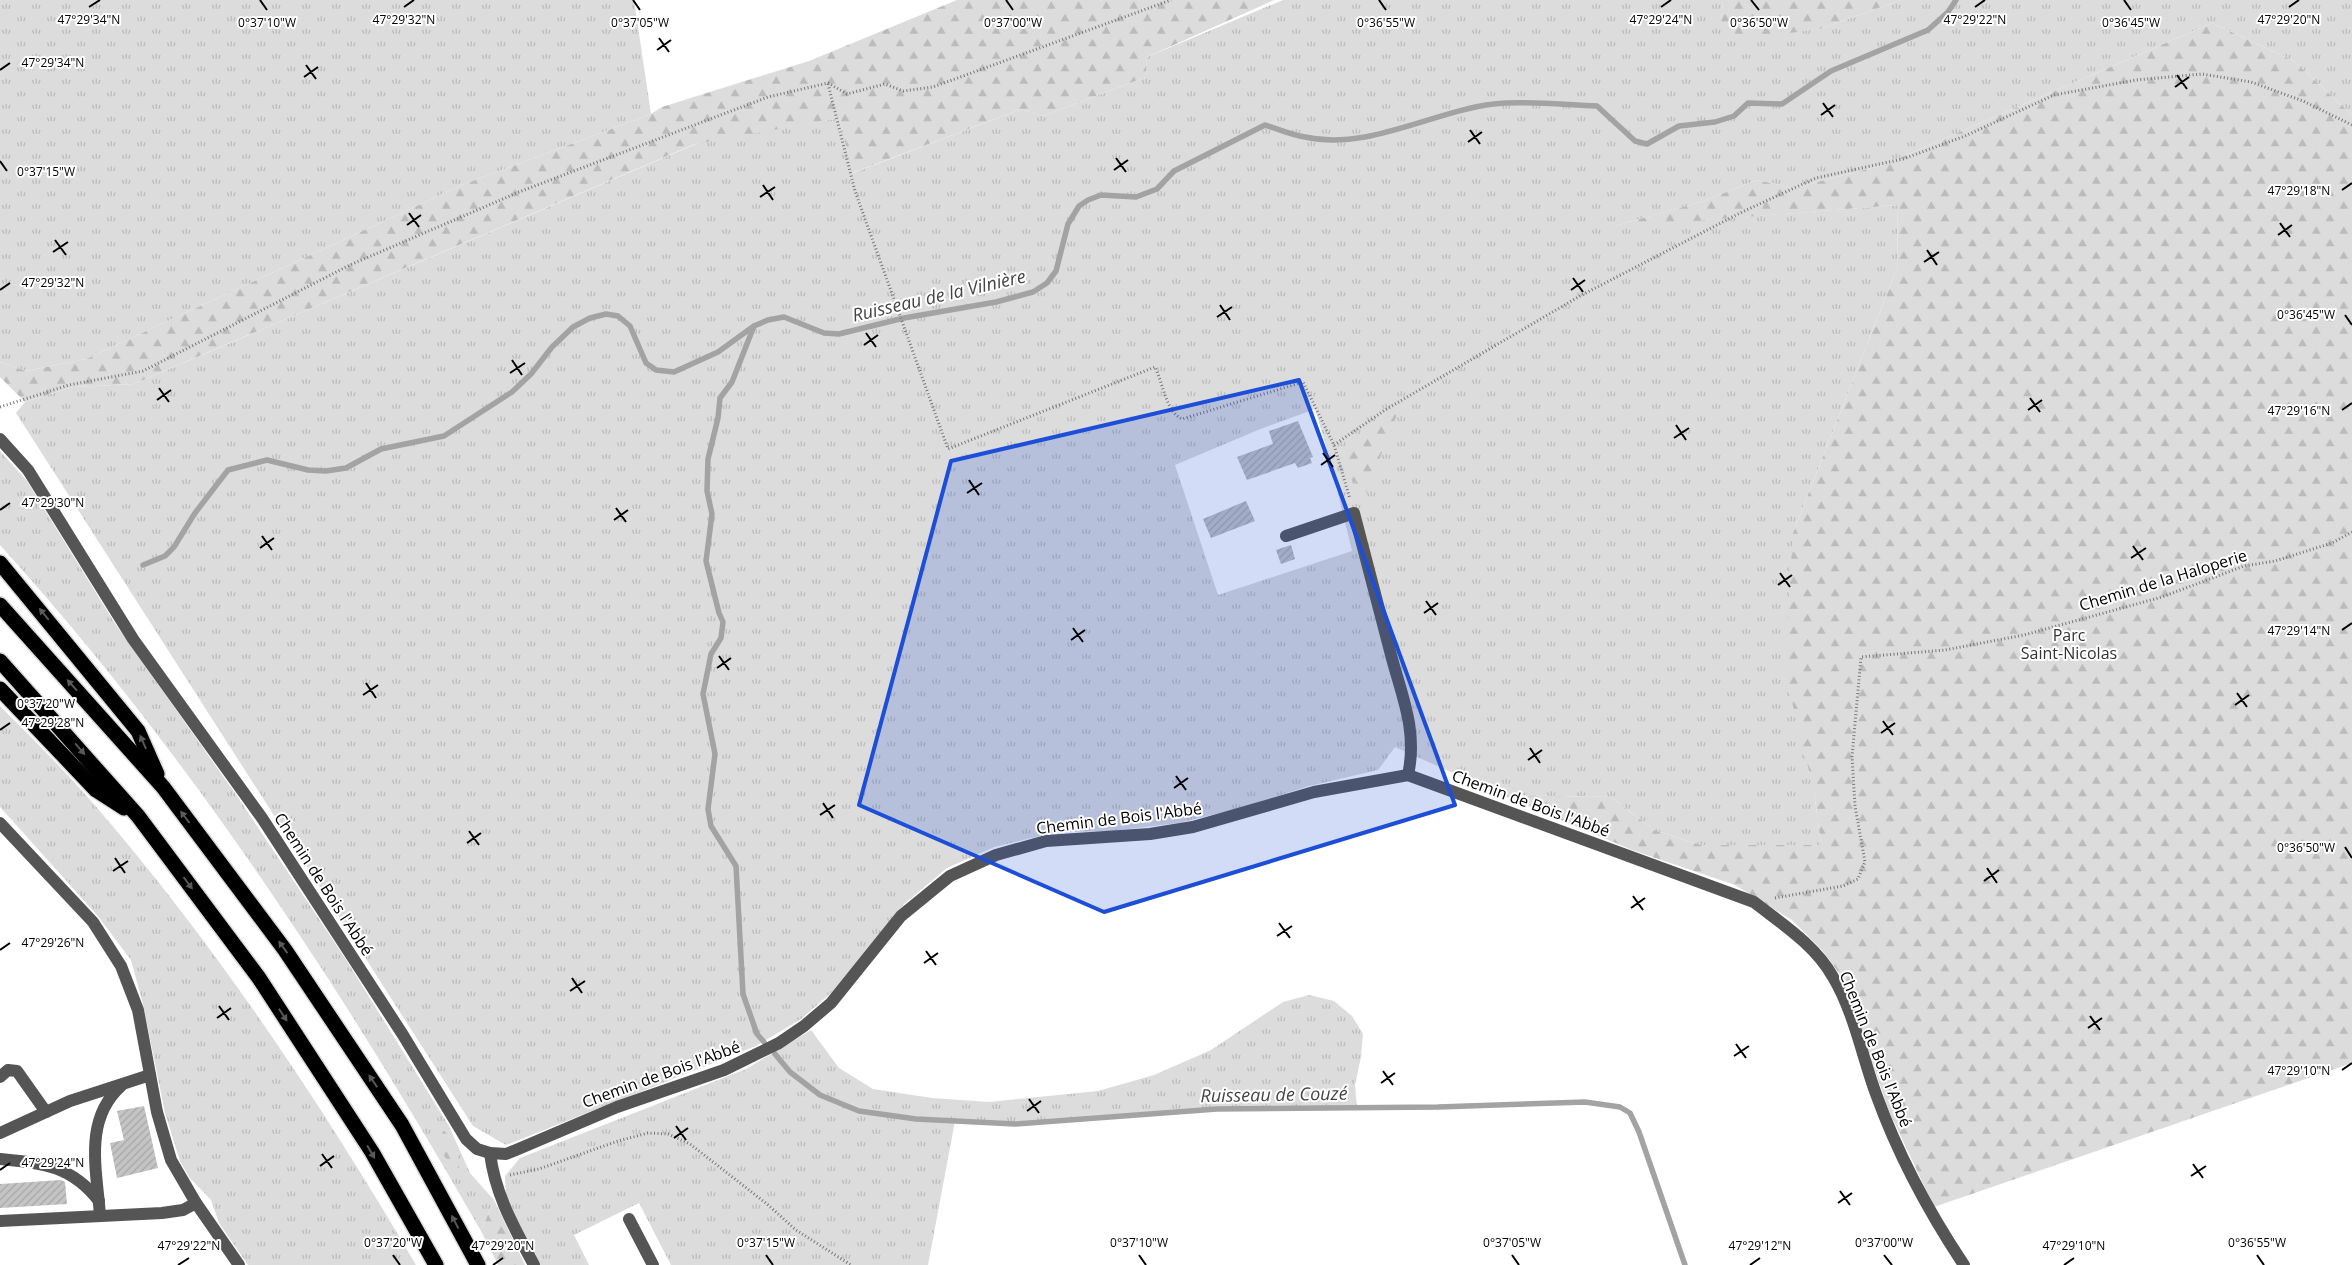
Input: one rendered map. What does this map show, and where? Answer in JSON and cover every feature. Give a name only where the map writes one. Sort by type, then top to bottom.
[{"type":"highway","points":[[0,563],[138,731],[162,787]]},
{"type":"highway","points":[[0,605],[162,787],[285,950],[402,1125],[478,1265]]},
{"type":"highway","points":[[0,661],[138,816],[259,978],[372,1152],[436,1265]]},
{"type":"highway","points":[[0,689],[64,754],[96,790],[138,816]]},
{"type":"street","name":"Chemin de Bois l'Abbé","points":[[0,439],[28,470],[133,639],[262,818],[403,1036],[466,1139],[477,1149],[490,1153],[506,1154],[617,1107],[724,1070],[779,1042],[812,1020],[831,1002],[901,916],[950,876],[974,863],[1046,841],[1150,834],[1193,827],[1314,792],[1408,775],[1754,902],[1812,949],[1833,976],[1877,1096],[1904,1161],[1930,1213],[1964,1265]]},
{"type":"street","points":[[1286,536],[1354,513],[1391,655],[1409,711],[1412,755],[1408,775]]},
{"type":"street","points":[[0,824],[93,922],[121,966],[138,1010],[157,1112],[171,1160],[196,1203],[239,1265]]},
{"type":"street","points":[[0,1077],[8,1070],[17,1071],[46,1112]]},
{"type":"street","points":[[0,1133],[70,1101],[150,1075]]},
{"type":"street","points":[[100,1216],[96,1130],[108,1099],[123,1084]]},
{"type":"street","points":[[490,1153],[492,1174],[501,1201],[534,1265]]},
{"type":"street","points":[[0,1159],[37,1163],[67,1172],[84,1184],[99,1201]]},
{"type":"street","points":[[0,1221],[183,1210],[196,1203]]},
{"type":"street","points":[[629,1219],[653,1265]]},
{"type":"path","points":[[0,407],[70,386],[143,371],[350,265],[519,192],[768,97],[828,83],[847,94],[885,84],[903,91],[933,87],[1171,0]]},
{"type":"path","points":[[1334,445],[1385,410],[1571,300],[1742,212],[1816,178],[1903,159],[1964,136],[2054,95],[2136,80],[2202,74],[2251,82],[2303,101],[2352,125]]},
{"type":"path","points":[[828,83],[855,191],[948,448],[1155,367],[1163,382],[1168,404],[1175,416],[1182,420],[1303,382],[1334,445],[1354,513]]},
{"type":"path","name":"Chemin de la Haloperie","points":[[1754,902],[1843,886],[1858,879],[1864,862],[1855,806],[1852,757],[1861,657],[1945,650],[2024,635],[2162,596],[2244,566],[2275,561],[2332,543],[2352,532]]},
{"type":"path","points":[[492,1174],[528,1173],[618,1141],[648,1133],[668,1134],[690,1144],[768,1204],[796,1230],[851,1265]]},
{"type":"highlighted area","points":[[1299,380],[1455,805],[1104,912],[859,805],[951,461]]},
{"type":"green space","points":[[0,0],[634,0],[651,114],[462,185],[86,359],[26,371],[0,362]]},
{"type":"green space","points":[[957,0],[1274,0],[1147,57],[1146,77],[1043,116],[1021,109],[852,173],[840,118],[695,144],[134,384],[73,387],[25,402],[0,377],[0,362],[26,371],[86,359],[462,185],[651,114],[662,107],[809,61]]},
{"type":"green space","points":[[1283,0],[1723,0],[1721,22],[1820,29],[1901,0],[2352,0],[2352,115],[2294,61],[2212,23],[1883,165],[1794,188],[1757,180],[1701,202],[1611,227],[1898,205],[1897,268],[1793,533],[1814,791],[1821,845],[1701,845],[1654,830],[1611,797],[1502,795],[1395,747],[1378,770],[1309,786],[1244,807],[1178,823],[1111,831],[1056,832],[994,847],[947,868],[904,904],[831,993],[801,1019],[756,1046],[506,1145],[473,1126],[16,413],[25,402],[73,387],[134,384],[703,141],[840,118],[853,173],[1021,109],[1043,116],[1146,77],[1147,57]],"holes":[[[1315,409],[1330,460],[1352,551],[1218,595],[1175,465],[1258,430]]]},
{"type":"green space","points":[[1723,0],[1901,0],[1820,29],[1742,39],[1721,22]]},
{"type":"green space","name":"Parc Saint-Nicolas","points":[[2212,23],[2294,61],[2352,115],[2352,1063],[1934,1207],[1889,1111],[1844,980],[1822,950],[1792,920],[1735,885],[1632,850],[1502,795],[1611,797],[1654,830],[1701,845],[1821,845],[1814,791],[1784,670],[1793,533],[1897,268],[1898,205],[1607,228],[1701,202],[1757,180],[1794,188],[1883,165]]},
{"type":"green space","points":[[1398,412],[1366,493],[1330,460]]},
{"type":"green space","points":[[0,451],[27,481],[114,622],[237,796],[345,958],[449,1126],[470,1173],[494,1200],[481,1231],[374,1051],[318,962],[259,875],[199,790],[135,706],[0,545]]},
{"type":"green space","points":[[0,706],[51,757],[87,797],[143,863],[228,974],[306,1088],[416,1265],[248,1265],[219,1223],[211,1200],[189,1177],[180,1161],[165,1113],[143,1004],[131,960],[97,915],[0,807]]},
{"type":"green space","points":[[1309,995],[1334,1001],[1352,1016],[1363,1034],[1361,1057],[1355,1085],[1357,1108],[1217,1109],[1015,1124],[955,1121],[928,1265],[671,1265],[639,1203],[574,1235],[589,1265],[537,1265],[506,1198],[505,1176],[520,1158],[746,1069],[811,1030],[839,1068],[873,1089],[932,1098],[989,1102],[1098,1091],[1154,1075],[1211,1050],[1283,1002]]},
{"type":"green space","points":[[441,1128],[455,1146],[459,1168],[454,1169],[439,1149],[434,1132]]},
{"type":"green space","points":[[494,1200],[525,1265],[498,1265],[481,1231]]},
{"type":"building","points":[[1298,421],[1313,457],[1310,458],[1312,463],[1298,468],[1295,463],[1247,480],[1237,457],[1273,444],[1269,431]]},
{"type":"building","points":[[1246,501],[1255,521],[1211,538],[1203,519]]},
{"type":"building","points":[[1291,545],[1295,559],[1281,564],[1276,550]]},
{"type":"building","points":[[144,1106],[158,1168],[117,1178],[110,1143],[124,1140],[117,1111]]},
{"type":"building","points":[[61,1180],[65,1182],[67,1204],[0,1208],[0,1184]]},
{"type":"waterway","name":"Ruisseau de la Vilnière","points":[[143,565],[165,556],[174,547],[195,513],[228,470],[267,460],[308,470],[326,471],[346,468],[381,449],[444,436],[512,392],[531,374],[552,347],[573,327],[590,318],[606,314],[618,316],[630,326],[646,363],[656,370],[674,372],[718,352],[754,326],[768,320],[784,317],[824,333],[839,334],[904,318],[996,302],[1033,292],[1047,283],[1056,271],[1068,224],[1079,206],[1088,200],[1101,195],[1136,197],[1157,189],[1174,171],[1265,125],[1305,137],[1329,140],[1353,139],[1376,135],[1471,108],[1518,102],[1545,103],[1597,106],[1635,141],[1647,144],[1679,126],[1715,122],[1734,116],[1748,103],[1782,104],[1831,71],[1928,30],[1948,12],[1956,0]]},
{"type":"waterway","name":"Ruisseau de Couzé","points":[[754,326],[732,382],[720,398],[718,418],[708,459],[707,491],[712,514],[706,561],[723,622],[721,638],[711,654],[703,694],[715,754],[708,809],[711,826],[736,866],[743,994],[757,1034],[764,1042]]},
{"type":"waterway","name":"Ruisseau de Couzé","points":[[775,1054],[790,1072],[820,1095],[859,1111],[916,1119],[1015,1124],[1217,1109],[1438,1107],[1585,1102],[1620,1107],[1630,1113],[1639,1132],[1685,1265]]}]
